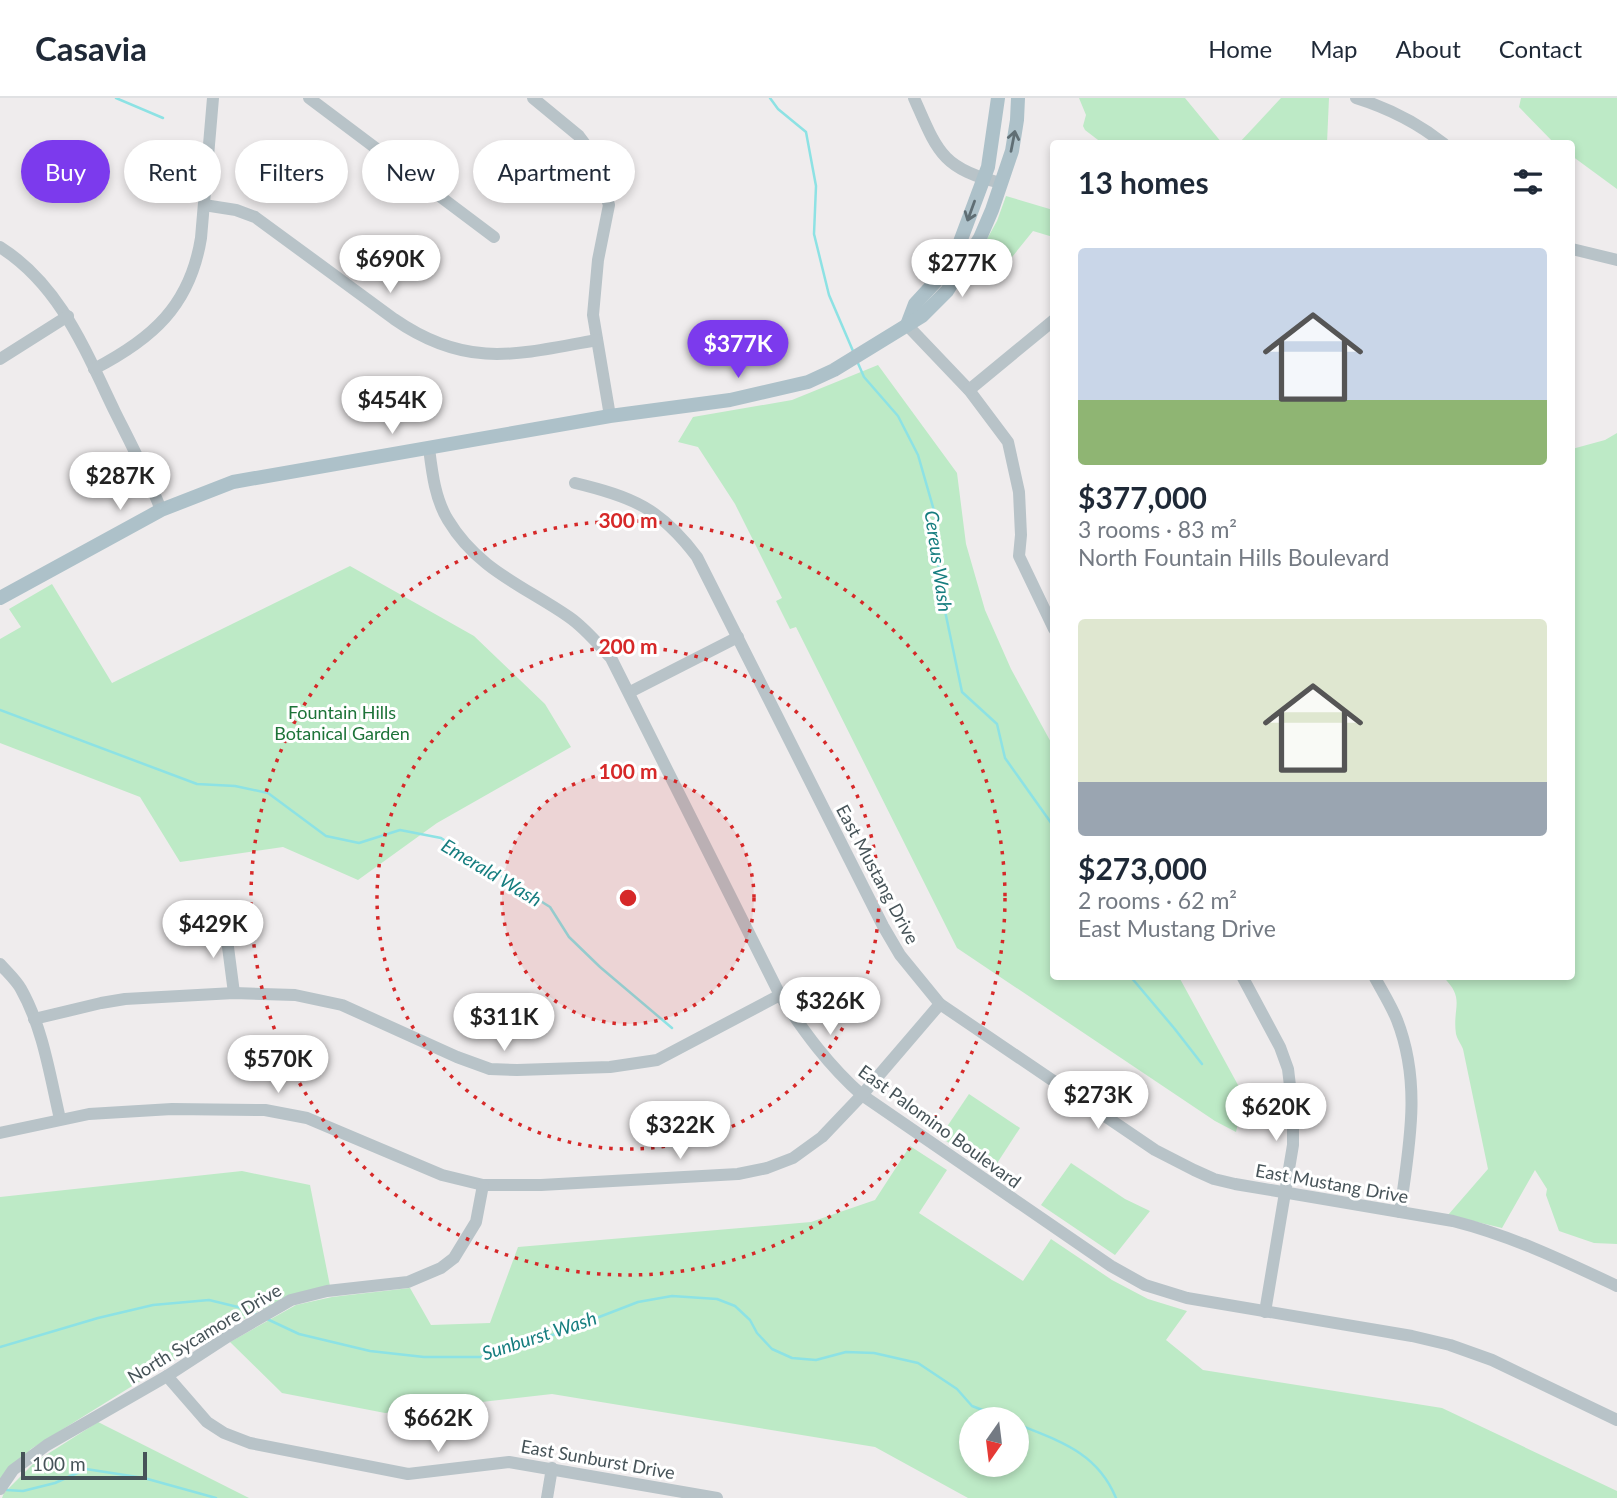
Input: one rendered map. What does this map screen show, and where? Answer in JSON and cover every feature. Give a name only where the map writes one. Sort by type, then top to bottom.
[{"type":"main road","points":[[907,325],[915,304],[937,280],[960,242],[984,179],[998,98]]},
{"type":"main road","points":[[0,598],[161,510],[233,482],[610,416],[730,400],[808,382],[834,370],[922,316],[947,291],[980,238],[1001,183],[1012,151],[1018,98]]},
{"type":"street","points":[[94,369],[141,342],[156,329],[176,305],[187,284],[197,259],[213,98]]},
{"type":"street","points":[[309,98],[494,237]]},
{"type":"street","points":[[533,98],[579,136],[591,152],[609,205],[598,260],[593,314],[610,416]]},
{"type":"street","points":[[914,98],[942,156],[957,168],[1001,183]]},
{"type":"street","points":[[1356,98],[1399,114],[1439,140]]},
{"type":"street","points":[[204,205],[236,210],[255,217],[411,331],[442,346],[473,354],[498,355],[597,340]]},
{"type":"street","points":[[0,247],[29,269],[68,316],[161,510]]},
{"type":"street","points":[[1575,250],[1617,260]]},
{"type":"street","points":[[0,359],[68,316]]},
{"type":"street","points":[[969,390],[1050,323]]},
{"type":"street","points":[[907,325],[969,390],[1008,442],[1019,492],[1019,556],[1050,621]]},
{"type":"street","name":"East Palomino Boulevard","points":[[429,447],[440,503],[447,520],[463,541],[489,568],[570,618],[611,658],[780,995],[805,1033],[845,1080],[862,1095],[1111,1266],[1145,1285],[1187,1298],[1412,1336],[1450,1345],[1492,1360],[1617,1420]]},
{"type":"street","name":"East Mustang Drive","points":[[575,483],[628,498],[648,507],[667,522],[697,556],[883,926],[900,955],[940,1004],[1175,1161],[1214,1179],[1285,1194],[1453,1221],[1508,1236],[1617,1286]]},
{"type":"street","points":[[630,692],[738,637]]},
{"type":"street","points":[[225,924],[234,993]]},
{"type":"street","points":[[0,964],[20,988],[34,1019],[60,1119]]},
{"type":"street","points":[[1244,980],[1267,1021],[1288,1069],[1293,1111],[1293,1144],[1265,1312]]},
{"type":"street","points":[[1376,980],[1396,1017],[1412,1076],[1412,1128],[1400,1212]]},
{"type":"street","points":[[34,1019],[113,1001],[234,993],[295,995],[342,1005],[490,1069],[517,1070],[610,1067],[657,1060],[780,995]]},
{"type":"street","points":[[0,1133],[89,1114],[172,1109],[273,1111],[307,1118],[442,1175],[483,1185],[579,1183],[738,1174],[767,1168],[793,1158],[822,1137],[940,1004]]},
{"type":"street","name":"North Sycamore Drive","points":[[0,1489],[13,1471],[47,1445],[291,1300],[327,1291],[408,1282],[440,1268],[454,1258],[477,1222],[483,1185]]},
{"type":"street","name":"East Sunburst Drive","points":[[167,1376],[207,1422],[224,1433],[250,1443],[408,1474],[509,1462],[717,1498]]},
{"type":"street","points":[[547,1498],[552,1468]]},
{"type":"green space","points":[[1079,98],[1185,98],[1220,140],[1098,140],[1083,126],[1086,115]]},
{"type":"green space","points":[[1281,98],[1329,98],[1327,140],[1242,140]]},
{"type":"green space","points":[[1521,98],[1617,98],[1617,189],[1575,158],[1575,140],[1551,140],[1519,107]]},
{"type":"green space","points":[[1006,196],[1050,209],[1050,236],[1033,231],[1000,272],[977,257],[997,221]]},
{"type":"green space","points":[[878,365],[957,473],[966,544],[985,610],[1011,669],[1050,740],[1050,980],[1181,980],[1244,1096],[1236,1132],[1215,1121],[957,948],[796,627],[790,629],[776,601],[782,598],[735,504],[698,447],[678,442],[693,417],[792,400]]},
{"type":"green space","points":[[1617,433],[1617,1244],[1594,1243],[1559,1231],[1546,1195],[1547,1189],[1535,1170],[1502,1228],[1448,1215],[1488,1169],[1463,1049],[1456,1034],[1456,998],[1446,980],[1575,980],[1575,448],[1605,440]]},
{"type":"green space","name":"Fountain Hills Botanical Garden","points":[[350,566],[474,636],[545,704],[571,747],[437,823],[358,880],[283,847],[180,862],[140,797],[0,743],[0,639],[21,627],[9,609],[52,584],[112,683]]},
{"type":"green space","points":[[969,1094],[1020,1128],[992,1171],[940,1137]]},
{"type":"green space","points":[[910,1146],[947,1170],[919,1213],[1023,1281],[1051,1239],[1112,1280],[1148,1299],[1187,1311],[1166,1340],[1203,1370],[1442,1408],[1617,1491],[1617,1498],[968,1498],[875,1447],[552,1394],[385,1413],[282,1393],[230,1342],[296,1305],[332,1297],[410,1288],[431,1325],[490,1323],[518,1247],[811,1222],[875,1200]]},
{"type":"green space","points":[[1071,1163],[1125,1199],[1150,1211],[1115,1255],[1041,1205]]},
{"type":"green space","points":[[242,1171],[310,1185],[330,1286],[263,1309],[219,1332],[31,1449],[0,1482],[0,1197]]},
{"type":"green space","points":[[98,1422],[249,1498],[2,1498],[35,1462]]},
{"type":"waterway","points":[[116,98],[163,118]]},
{"type":"waterway","name":"Cereus Wash","points":[[770,98],[778,109],[806,132],[816,186],[814,234],[829,295],[853,351]]},
{"type":"waterway","name":"Cereus Wash","points":[[857,361],[864,377],[898,416],[918,455],[935,514],[940,587],[962,692],[997,724],[1005,758],[1050,821]]},
{"type":"waterway","name":"Emerald Wash","points":[[0,710],[197,784],[235,786],[268,793],[326,836],[359,843],[400,830],[441,838],[550,907],[569,937],[672,1028]]},
{"type":"waterway","name":"Cereus Wash","points":[[1133,980],[1202,1064]]},
{"type":"waterway","name":"Sunburst Wash","points":[[267,1319],[299,1334],[370,1351],[424,1357],[481,1357],[537,1341],[638,1302],[672,1296],[717,1299],[735,1306],[750,1320],[757,1333],[772,1349],[792,1358],[816,1360],[846,1352],[874,1353],[918,1363],[957,1389],[975,1407]]},
{"type":"waterway","name":"Sunburst Wash","points":[[0,1347],[153,1305],[209,1300],[258,1315]]},
{"type":"waterway","name":"Sunburst Wash","points":[[1029,1429],[1062,1443],[1087,1459],[1108,1482],[1116,1498]]},
{"type":"waterway","points":[[6,1490],[23,1491],[55,1483],[86,1469],[144,1478],[216,1498]]}]
